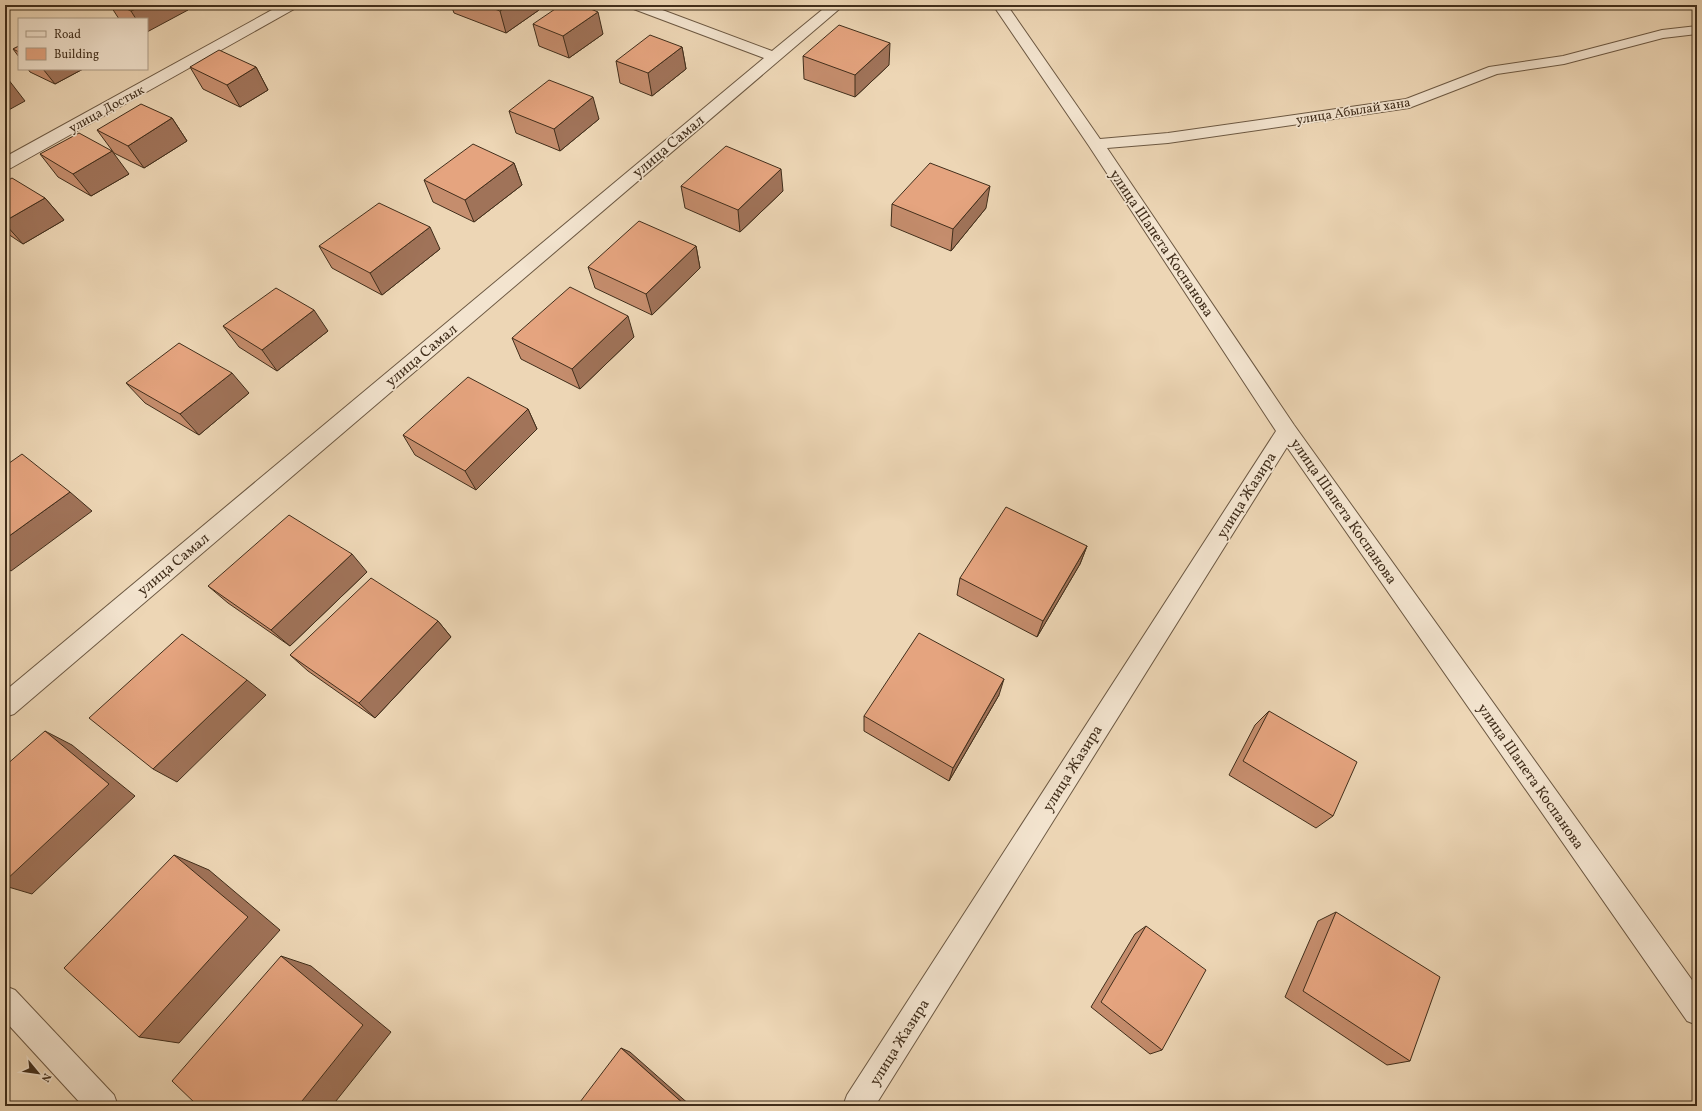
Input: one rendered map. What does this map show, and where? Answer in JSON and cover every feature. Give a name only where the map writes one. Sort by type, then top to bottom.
[{"type":"street","name":"улица Достык","points":[[5,164],[292,5]]},
{"type":"street","points":[[636,5],[774,57]]},
{"type":"street","name":"улица Самал","points":[[5,706],[837,5]]},
{"type":"street","name":"улица Шапета Коспанова","points":[[1000,5],[1096,144],[1286,431],[1697,1011]]},
{"type":"street","name":"улица Абылай хана","points":[[1096,144],[1168,138],[1409,103],[1494,70],[1564,60],[1662,34],[1697,30]]},
{"type":"street","name":"улица Жазира","points":[[858,1106],[1286,431]]},
{"type":"street","points":[[5,1000],[103,1106]]},
{"type":"building","points":[[118,5],[143,5],[131,11]]},
{"type":"building","points":[[484,5],[508,5],[500,11]]},
{"type":"building","points":[[561,5],[581,5],[598,12],[563,36],[533,24]]},
{"type":"building","points":[[839,25],[890,43],[855,75],[803,56]]},
{"type":"building","points":[[650,35],[682,47],[648,73],[616,61]]},
{"type":"building","points":[[18,46],[18,52],[13,49]]},
{"type":"building","points":[[219,50],[256,67],[227,85],[190,67]]},
{"type":"building","points":[[549,80],[593,97],[554,129],[509,111]]},
{"type":"building","points":[[141,104],[172,118],[128,146],[97,130]]},
{"type":"building","points":[[79,133],[112,151],[73,174],[40,154]]},
{"type":"building","points":[[473,144],[514,163],[465,200],[424,180]]},
{"type":"building","points":[[726,146],[781,169],[738,210],[681,186]]},
{"type":"building","points":[[930,163],[990,186],[953,229],[892,204]]},
{"type":"building","points":[[12,178],[45,198],[5,221],[5,182]]},
{"type":"building","points":[[379,203],[430,227],[370,273],[319,246]]},
{"type":"building","points":[[639,221],[696,246],[646,294],[588,267]]},
{"type":"building","points":[[570,287],[628,316],[572,369],[512,338]]},
{"type":"building","points":[[276,288],[314,310],[262,350],[223,326]]},
{"type":"building","points":[[179,343],[232,373],[180,414],[126,383]]},
{"type":"building","points":[[468,377],[528,409],[465,471],[403,435]]},
{"type":"building","points":[[22,454],[70,492],[5,539],[5,466]]},
{"type":"building","points":[[1006,507],[1087,546],[1043,621],[960,578]]},
{"type":"building","points":[[289,515],[352,554],[271,630],[208,586]]},
{"type":"building","points":[[371,578],[438,621],[359,703],[290,655]]},
{"type":"building","points":[[919,633],[1004,679],[953,768],[864,716]]},
{"type":"building","points":[[182,634],[247,680],[153,769],[89,718]]},
{"type":"building","points":[[1269,711],[1357,762],[1333,816],[1243,761]]},
{"type":"building","points":[[45,731],[109,784],[5,881],[5,766]]},
{"type":"building","points":[[174,855],[248,917],[139,1037],[64,968]]},
{"type":"building","points":[[1336,912],[1440,977],[1410,1061],[1303,991]]},
{"type":"building","points":[[1146,926],[1206,970],[1162,1050],[1101,1002]]},
{"type":"building","points":[[281,956],[363,1025],[298,1106],[198,1106],[172,1081]]},
{"type":"building","points":[[621,1048],[686,1106],[577,1106]]}]
